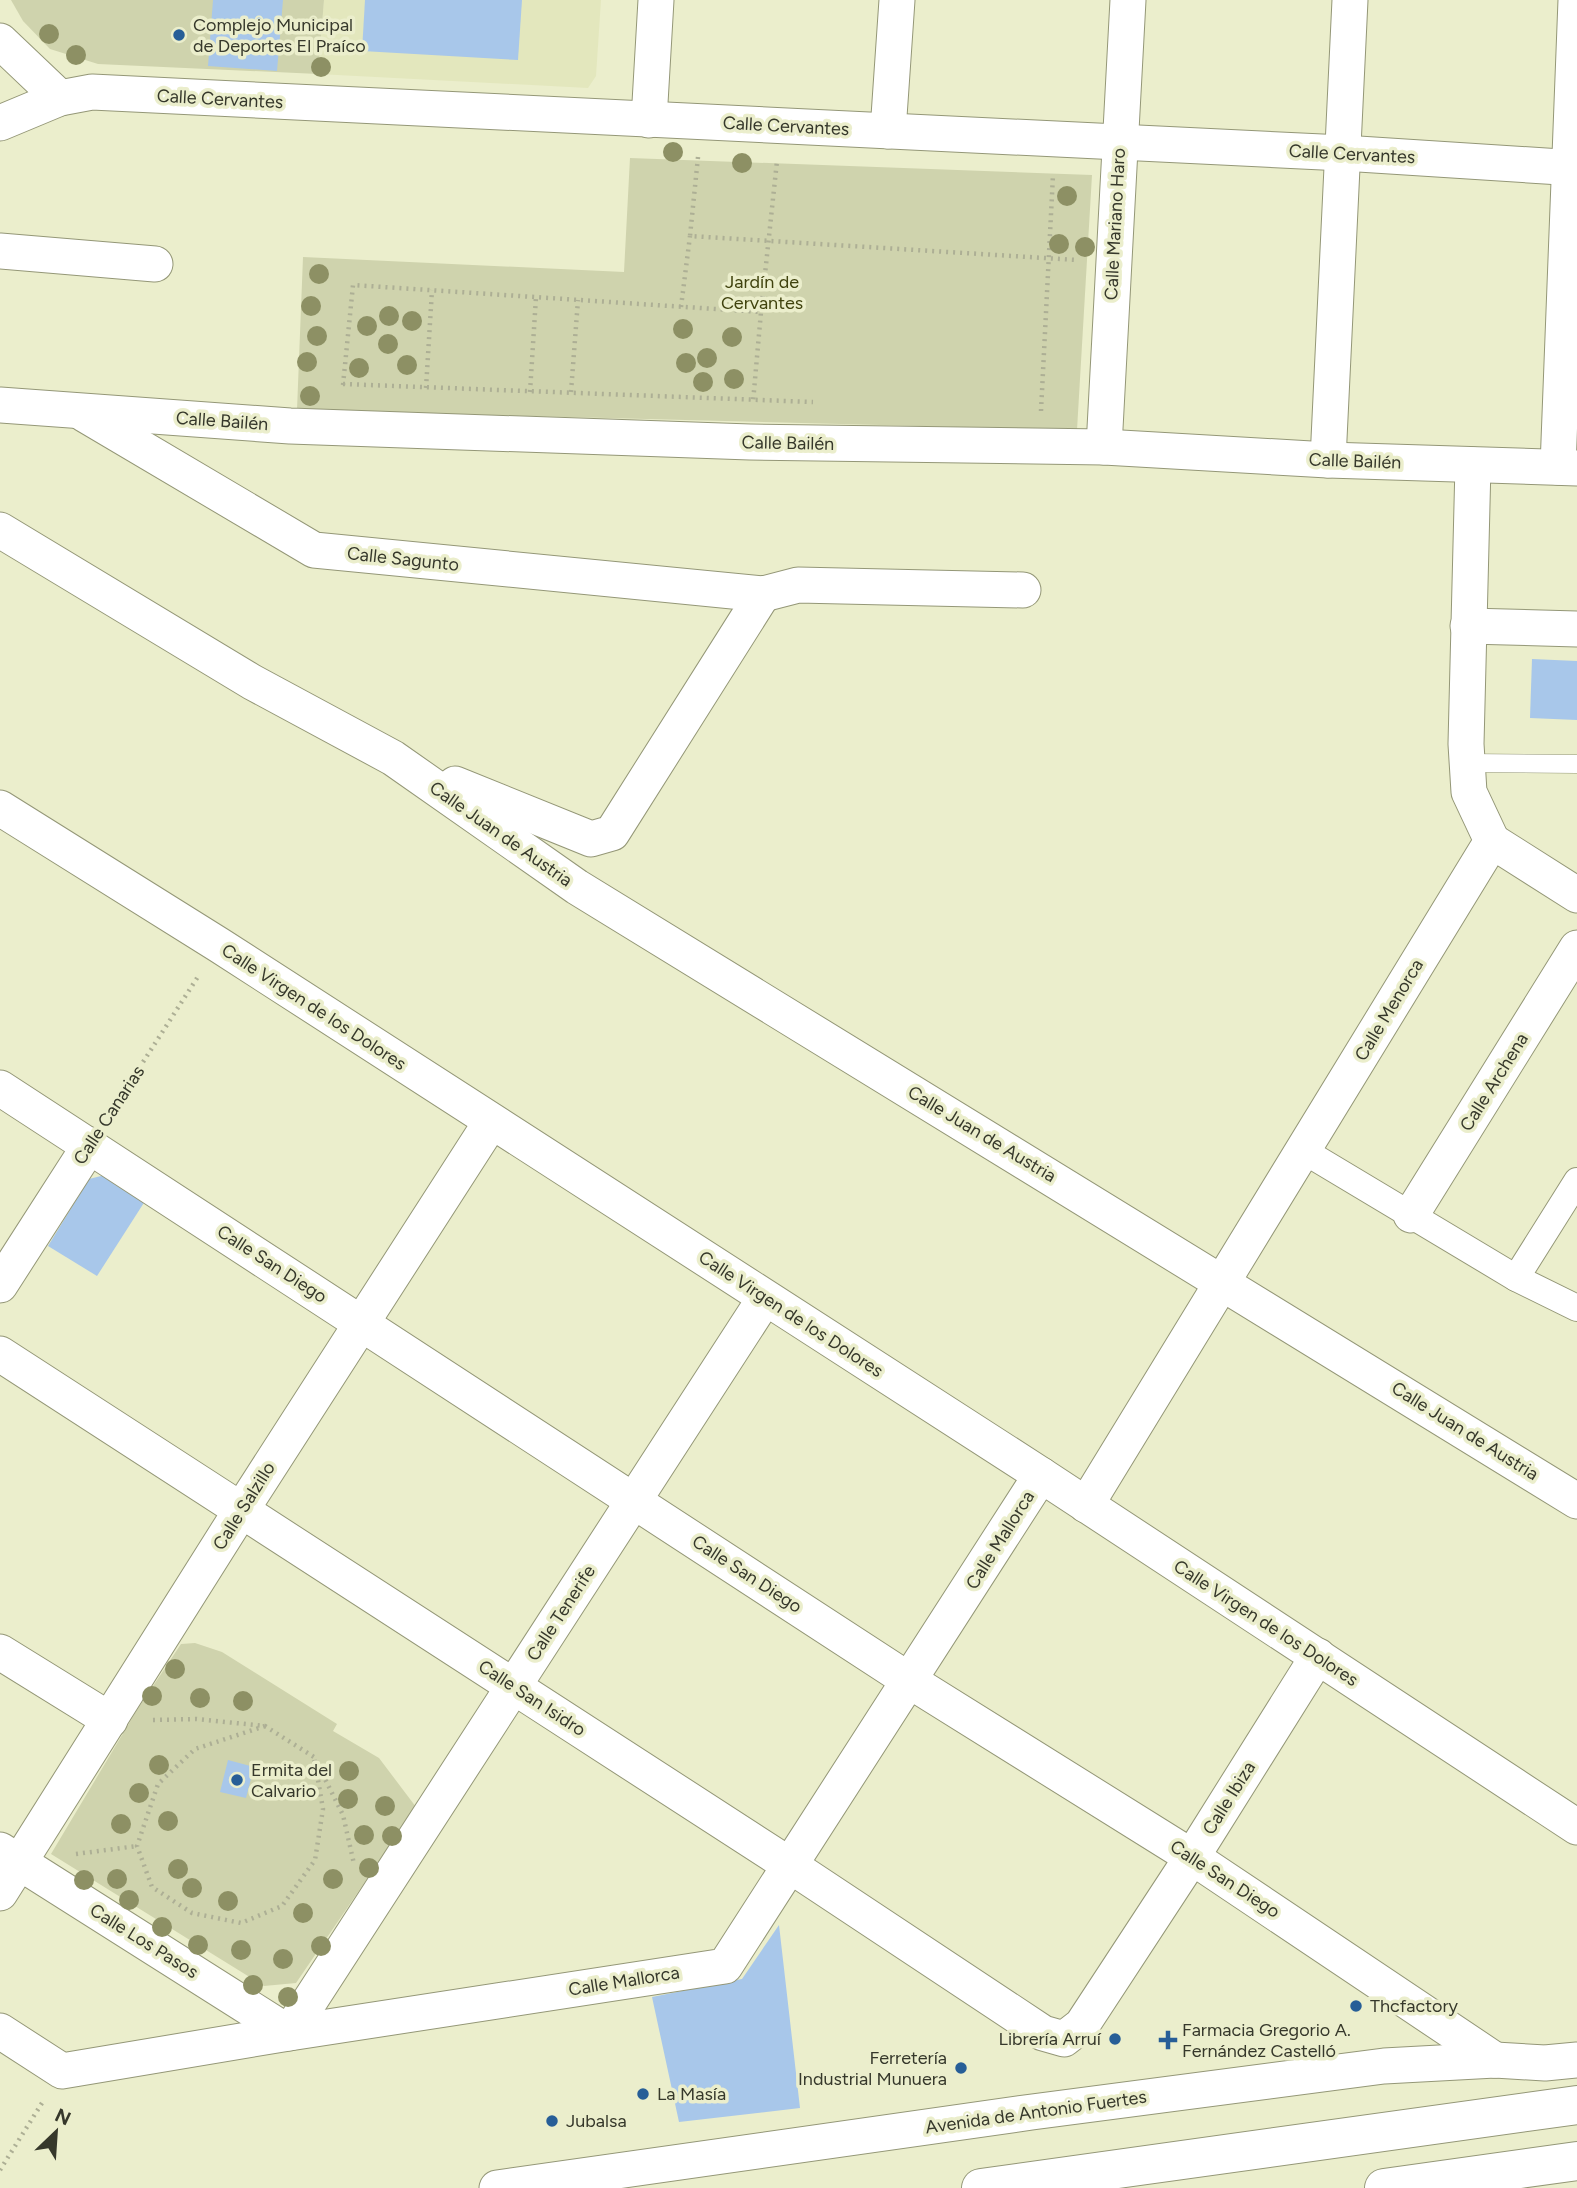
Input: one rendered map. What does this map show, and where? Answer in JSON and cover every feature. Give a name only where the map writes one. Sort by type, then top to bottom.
[{"type":"main road","points":[[981,2188],[1577,2105]]},
{"type":"main road","points":[[1384,2188],[1577,2161]]},
{"type":"street","points":[[649,120],[656,0]]},
{"type":"street","points":[[888,131],[897,0]]},
{"type":"street","name":"Calle Mariano Haro","points":[[1104,447],[1128,0]]},
{"type":"street","points":[[1328,460],[1350,0]]},
{"type":"street","points":[[1567,468],[1576,0]]},
{"type":"street","points":[[0,41],[60,98]]},
{"type":"street","name":"Calle Cervantes","points":[[0,123],[60,98],[92,92],[1343,153],[1574,168]]},
{"type":"street","points":[[0,251],[155,264]]},
{"type":"street","name":"Calle Bailén","points":[[0,405],[340,428],[750,442],[1104,447],[1328,460],[1567,468]]},
{"type":"street","name":"Calle Sagunto","points":[[79,411],[314,550],[763,594],[798,585],[1023,590]]},
{"type":"street","points":[[1474,465],[1468,626],[1469,792],[1492,841],[1577,895]]},
{"type":"street","name":"Calle Juan de Austria","points":[[0,530],[252,682],[393,758],[591,839],[612,833],[763,594]]},
{"type":"street","points":[[1468,626],[1577,629]]},
{"type":"street","name":"Calle Juan de Austria","points":[[393,758],[577,887],[1577,1501]]},
{"type":"street","name":"Calle Virgen de los Dolores","points":[[0,808],[219,945],[1041,1475],[1577,1827]]},
{"type":"street","name":"Calle Menorca","points":[[1086,1505],[1492,841]]},
{"type":"street","name":"Calle Archena","points":[[1411,1215],[1577,948]]},
{"type":"street","name":"Calle San Diego","points":[[0,1087],[911,1681],[1192,1857],[1494,2060]]},
{"type":"street","name":"Calle Salzillo","points":[[0,1894],[10,1856],[110,1720],[491,1122]]},
{"type":"street","name":"Calle Canarias","points":[[0,1285],[90,1145]]},
{"type":"street","points":[[1304,1151],[1516,1278],[1577,1308]]},
{"type":"street","points":[[1516,1278],[1577,1181]]},
{"type":"street","name":"Calle Tenerife","points":[[289,2033],[765,1298]]},
{"type":"street","name":"Calle San Isidro","points":[[0,1354],[791,1866],[1043,2033],[1064,2039]]},
{"type":"street","name":"Calle Mallorca","points":[[62,2071],[725,1966],[911,1681],[1041,1475]]},
{"type":"street","points":[[0,1652],[110,1720]]},
{"type":"street","name":"Calle Ibiza","points":[[1064,2039],[1082,2025],[1318,1657]]},
{"type":"street","name":"Calle Los Pasos","points":[[10,1856],[289,2033]]},
{"type":"street","points":[[0,2031],[62,2071]]},
{"type":"street","name":"Avenida de Antonio Fuertes","points":[[497,2188],[1370,2068],[1494,2060],[1545,2063],[1577,2060]]},
{"type":"lane","points":[[1467,763],[1577,764]]},
{"type":"path","points":[[681,307],[701,122]]},
{"type":"path","points":[[750,442],[780,126]]},
{"type":"path","points":[[1038,447],[1055,139]]},
{"type":"path","points":[[690,236],[1113,262]]},
{"type":"path","points":[[340,428],[353,285],[761,312]]},
{"type":"path","points":[[426,388],[432,290]]},
{"type":"path","points":[[530,392],[536,297]]},
{"type":"path","points":[[571,393],[578,300]]},
{"type":"path","points":[[343,384],[822,402]]},
{"type":"path","name":"Calle Canarias","points":[[90,1145],[219,945]]},
{"type":"path","points":[[110,1720],[197,1719],[265,1726],[314,1756],[343,1815],[355,1869]]},
{"type":"path","points":[[265,1726],[195,1749],[158,1784],[138,1846],[152,1887],[192,1913],[241,1923],[282,1906],[315,1860],[323,1809],[314,1756]]},
{"type":"path","points":[[0,2170],[62,2071]]},
{"type":"shaded area","points":[[324,0],[601,0],[596,76],[588,88],[318,74]]},
{"type":"green space","name":"Complejo Municipal de Deportes El Praíco","points":[[11,0],[324,0],[318,74],[98,64],[50,49],[23,21]]},
{"type":"green space","name":"Jardín de Cervantes","points":[[630,158],[1092,175],[1077,430],[297,410],[303,257],[624,272]]},
{"type":"green space","points":[[195,1643],[222,1652],[337,1724],[333,1731],[379,1758],[416,1807],[296,1983],[264,1986],[51,1854],[137,1710],[181,1644]]},
{"type":"building","points":[[213,0],[283,0],[277,71],[208,66]]},
{"type":"building","points":[[365,0],[522,0],[518,60],[362,51]]},
{"type":"building","points":[[1532,659],[1577,661],[1577,720],[1530,718]]},
{"type":"building","points":[[109,1174],[147,1198],[97,1276],[48,1246],[89,1179]]},
{"type":"building","name":"Ermita del Calvario","points":[[228,1760],[254,1767],[246,1798],[220,1792]]},
{"type":"building","points":[[779,1925],[800,2108],[679,2122],[652,1997],[742,1979]]},
{"type":"place","name":"Complejo Municipal de Deportes El Praíco","points":[[179,35]]},
{"type":"place","name":"Ermita del Calvario","points":[[237,1780]]},
{"type":"place","name":"Thcfactory","points":[[1356,2006]]},
{"type":"place","name":"Librería Arruí","points":[[1115,2039]]},
{"type":"place","name":"Farmacia Gregorio A. Fernández Castelló","points":[[1168,2040]]},
{"type":"place","name":"Ferretería Industrial Munuera","points":[[961,2068]]},
{"type":"place","name":"La Masía","points":[[643,2094]]},
{"type":"place","name":"Jubalsa","points":[[552,2121]]}]
